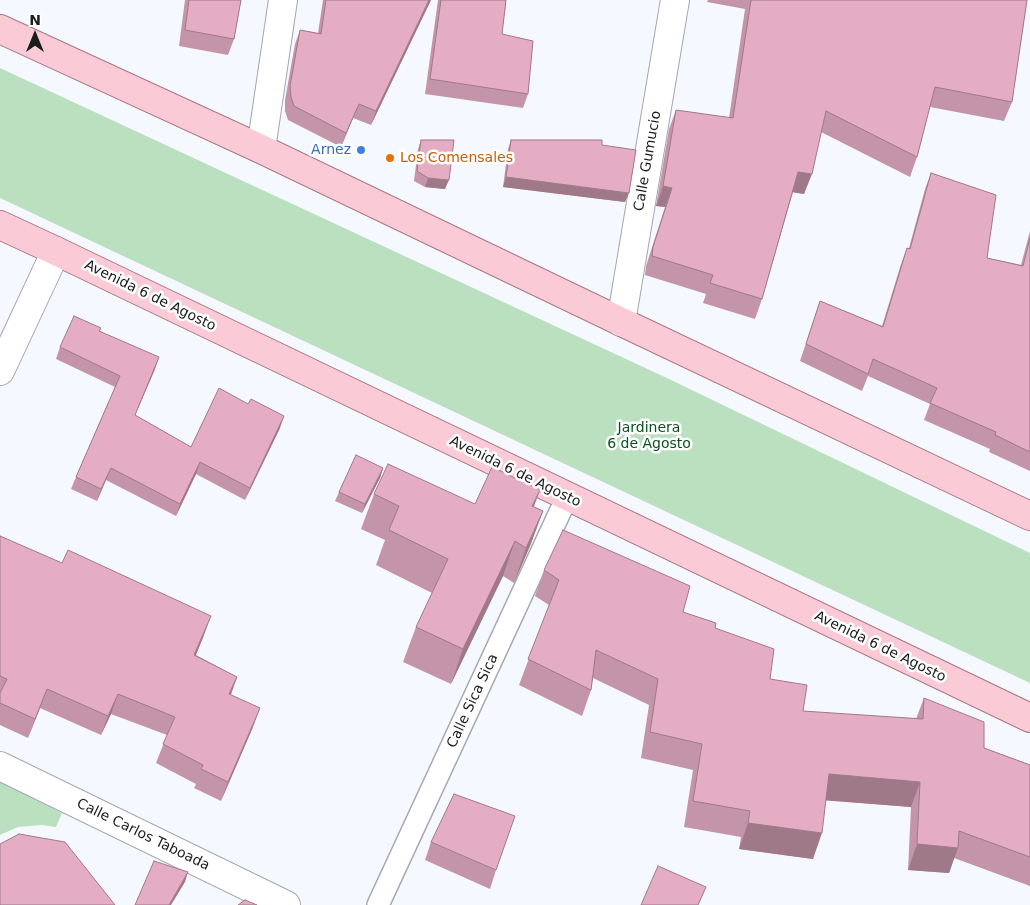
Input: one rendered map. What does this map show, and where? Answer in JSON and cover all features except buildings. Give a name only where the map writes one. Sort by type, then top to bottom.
[{"type":"main road","points":[[0,29],[261,149],[1030,516]]},
{"type":"main road","name":"Avenida 6 de Agosto","points":[[0,225],[1030,718]]},
{"type":"street","points":[[261,149],[283,0]]},
{"type":"street","name":"Calle Gumucio","points":[[621,322],[675,0]]},
{"type":"street","points":[[0,371],[56,251]]},
{"type":"street","name":"Calle Carlos Taboada","points":[[0,766],[286,905]]},
{"type":"lane","name":"Calle Sica Sica","points":[[378,905],[567,497]]},
{"type":"green space","name":"Jardinera 6 de Agosto","points":[[0,68],[669,379],[1030,553],[1030,683],[0,198]]},
{"type":"green space","points":[[0,782],[62,813],[56,827],[42,825],[18,827],[0,835]]},
{"type":"place","name":"Arnez","points":[[361,150]]},
{"type":"place","name":"Los Comensales","points":[[390,158]]}]
